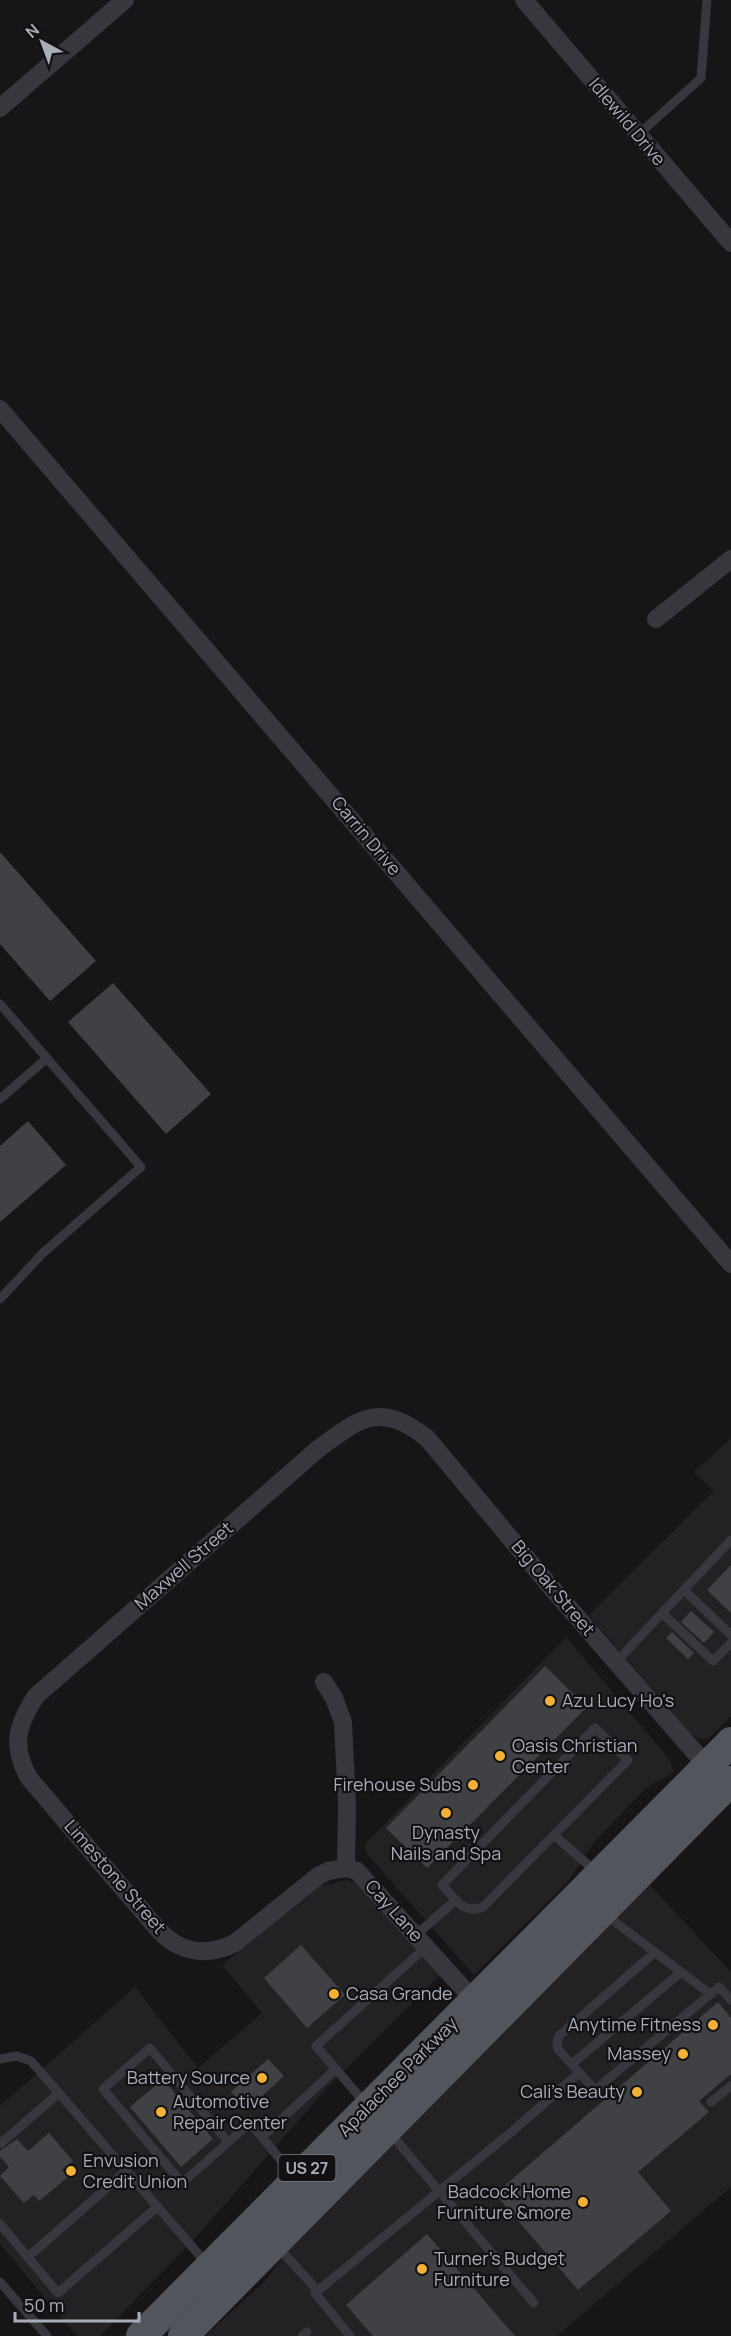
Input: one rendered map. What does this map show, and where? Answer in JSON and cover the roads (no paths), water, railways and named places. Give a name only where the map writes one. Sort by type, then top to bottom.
[{"type":"main road","name":"Apalachee Parkway","points":[[188,2334],[274,2243],[601,1912],[721,1778],[731,1742]]},
{"type":"main road","name":"Apalachee Parkway","points":[[141,2336],[598,1875],[721,1778]]},
{"type":"street","points":[[0,108],[125,0]]},
{"type":"street","name":"Idlewild Drive","points":[[524,0],[731,243]]},
{"type":"street","name":"Carrin Drive","points":[[0,409],[731,1264]]},
{"type":"street","points":[[656,619],[731,559]]},
{"type":"street","name":"Big Oak Street","points":[[367,1418],[384,1417],[404,1422],[427,1437],[616,1662],[721,1778]]},
{"type":"street","name":"Maxwell Street","points":[[19,1731],[26,1712],[46,1685],[318,1449],[352,1424],[367,1418]]},
{"type":"street","name":"Cay Lane","points":[[324,1682],[334,1698],[343,1722],[347,1804],[346,1868],[357,1871],[494,2022]]},
{"type":"street","name":"Limestone Street","points":[[19,1731],[17,1748],[21,1764],[29,1778],[165,1936],[183,1947],[205,1952],[235,1943],[318,1876],[328,1871],[346,1868]]},
{"type":"lane","points":[[638,135],[701,78],[707,0]]},
{"type":"lane","points":[[0,1004],[141,1167],[43,1253],[0,1299]]},
{"type":"lane","points":[[0,1099],[47,1058]]},
{"type":"lane","points":[[616,1662],[731,1540]]},
{"type":"lane","points":[[684,1590],[731,1635]]},
{"type":"lane","points":[[662,1613],[713,1661],[731,1643]]},
{"type":"lane","points":[[596,1728],[628,1760],[554,1835],[484,1906],[476,1911],[466,1909],[442,1885],[596,1728]]},
{"type":"lane","points":[[554,1835],[598,1875]]},
{"type":"lane","points":[[368,2106],[316,2046],[421,1941],[456,1900]]},
{"type":"lane","points":[[601,1912],[710,1994]]},
{"type":"lane","points":[[656,1952],[559,2036],[556,2043],[558,2049],[595,2090],[719,1987],[731,2000]]},
{"type":"lane","points":[[572,2064],[681,1972]]},
{"type":"lane","points":[[228,2142],[150,2048],[103,2089],[182,2183],[250,2123],[296,2179]]},
{"type":"lane","points":[[0,2059],[17,2056],[31,2061],[209,2267]]},
{"type":"lane","points":[[262,2137],[336,2069]]},
{"type":"lane","points":[[350,2336],[315,2293],[579,2073]]},
{"type":"lane","points":[[711,2102],[731,2085]]},
{"type":"lane","points":[[0,2144],[59,2093]]},
{"type":"lane","points":[[386,2129],[534,2303]]},
{"type":"lane","points":[[28,2257],[126,2171]]},
{"type":"lane","points":[[0,2224],[58,2293],[157,2207]]},
{"type":"lane","points":[[274,2243],[318,2291]]},
{"type":"lane","points":[[0,2282],[47,2336]]},
{"type":"place","name":"Azu Lucy Ho's","points":[[550,1701]]},
{"type":"place","name":"Oasis Christian Center","points":[[500,1756]]},
{"type":"place","name":"Firehouse Subs","points":[[473,1785]]},
{"type":"place","name":"Dynasty Nails and Spa","points":[[446,1813]]},
{"type":"place","name":"Casa Grande","points":[[334,1994]]},
{"type":"place","name":"Anytime Fitness","points":[[713,2025]]},
{"type":"place","name":"Massey","points":[[683,2054]]},
{"type":"place","name":"Battery Source","points":[[262,2078]]},
{"type":"place","name":"Cali's Beauty","points":[[637,2092]]},
{"type":"place","name":"Automotive Repair Center","points":[[161,2112]]},
{"type":"place","name":"Envusion Credit Union","points":[[71,2171]]},
{"type":"place","name":"Badcock Home Furniture &more","points":[[583,2202]]},
{"type":"place","name":"Turner's Budget Furniture","points":[[422,2269]]}]
